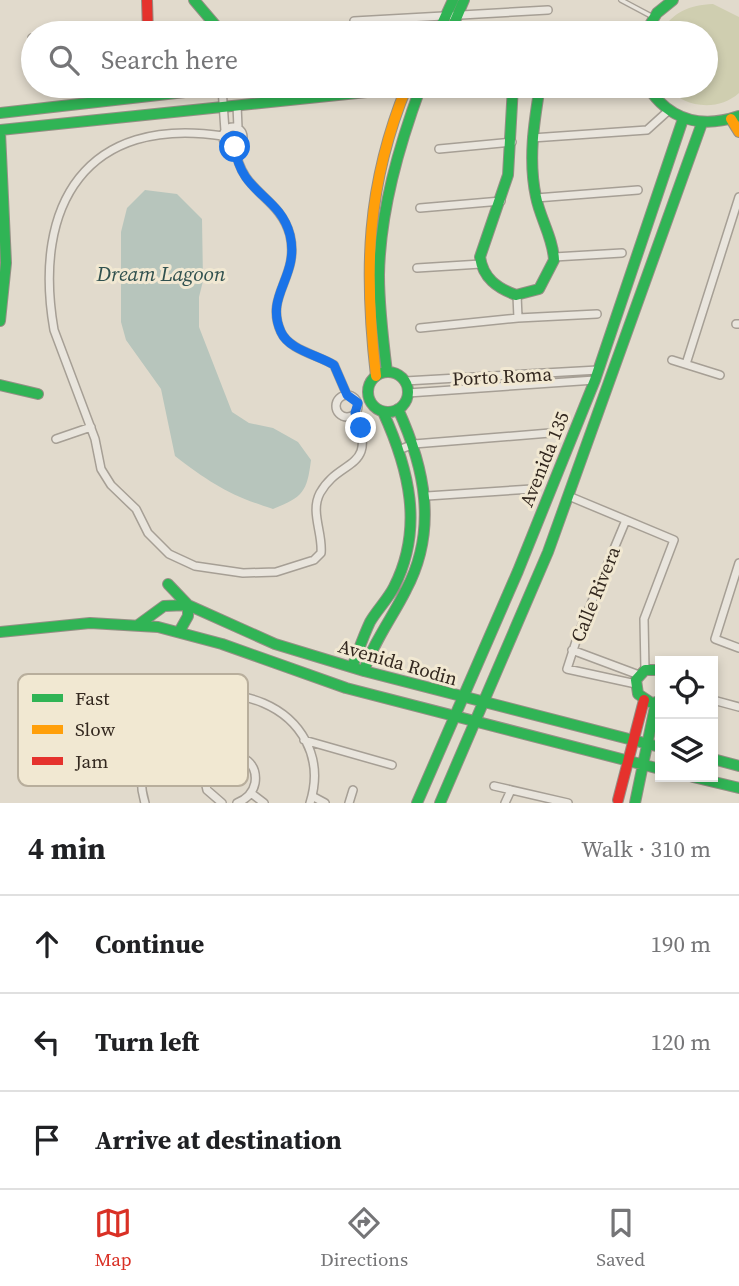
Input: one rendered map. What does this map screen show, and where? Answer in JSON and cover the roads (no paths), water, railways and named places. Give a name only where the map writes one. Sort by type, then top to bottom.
[{"type":"main road","points":[[147,0],[148,21]]},
{"type":"main road","points":[[194,0],[213,21]]},
{"type":"main road","points":[[444,21],[453,0]]},
{"type":"main road","points":[[456,21],[464,0]]},
{"type":"main road","points":[[651,21],[673,0]]},
{"type":"main road","points":[[0,113],[103,98]]},
{"type":"main road","points":[[0,321],[5,250],[0,131],[303,98]]},
{"type":"main road","points":[[352,667],[370,622],[394,586],[407,552],[412,499],[401,449],[383,412],[372,405],[367,393],[376,376],[366,258],[373,191],[403,98]]},
{"type":"main road","points":[[387,372],[380,259],[389,194],[404,132],[417,98]]},
{"type":"main road","points":[[513,98],[512,142],[501,201],[484,242],[481,264],[491,282],[504,292],[517,295],[539,289],[550,274],[554,257],[532,176],[532,138],[538,98]]},
{"type":"main road","points":[[657,98],[668,111],[683,119],[702,123],[735,118],[739,132]]},
{"type":"main road","name":"Avenida 135","points":[[417,803],[464,699],[597,375],[683,119]]},
{"type":"main road","name":"Avenida 135","points":[[440,803],[487,705],[571,497],[702,123]]},
{"type":"main road","points":[[376,376],[387,372],[405,381],[408,393],[398,410]]},
{"type":"main road","points":[[0,385],[38,394]]},
{"type":"main road","points":[[383,412],[398,410]]},
{"type":"main road","points":[[364,671],[386,619],[407,589],[420,553],[427,496],[414,444],[398,410]]},
{"type":"main road","points":[[168,584],[188,605],[188,616],[179,632]]},
{"type":"main road","points":[[138,625],[164,606],[188,605]]},
{"type":"main road","name":"Avenida Rodin","points":[[188,605],[275,644],[364,671],[487,705],[655,746]]},
{"type":"main road","name":"Avenida Rodin","points":[[0,632],[78,622],[138,625],[179,632],[303,676],[478,724],[655,768]]},
{"type":"main road","points":[[655,672],[640,676],[644,699],[615,802],[634,803],[655,714]]},
{"type":"main road","points":[[644,699],[655,701]]},
{"type":"main road","points":[[718,761],[739,766]]},
{"type":"main road","points":[[714,782],[739,788]]},
{"type":"street","points":[[354,20],[548,10]]},
{"type":"street","points":[[223,98],[224,134],[227,144],[235,147]]},
{"type":"street","points":[[237,105],[238,128],[243,138],[235,147],[237,164],[246,180],[277,209],[289,233],[291,270],[275,301],[275,315],[282,335],[292,344],[334,365],[347,395],[356,400],[355,413],[361,428],[361,452],[357,461],[331,480],[320,494],[316,507],[321,553],[314,560],[276,572],[219,572],[195,566],[169,554],[148,533],[136,509],[106,477],[91,427],[54,330],[51,314],[53,241],[62,200],[96,161],[132,140],[174,132],[224,134],[231,127],[238,128]]},
{"type":"street","points":[[532,138],[647,130],[668,111]]},
{"type":"street","points":[[439,149],[512,142]]},
{"type":"street","points":[[536,198],[638,190]]},
{"type":"street","points":[[686,365],[739,197]]},
{"type":"street","points":[[420,208],[501,201]]},
{"type":"street","points":[[554,257],[622,253]]},
{"type":"street","points":[[417,268],[481,264]]},
{"type":"street","points":[[517,295],[518,318]]},
{"type":"street","points":[[420,328],[518,318],[597,314]]},
{"type":"street","points":[[672,360],[720,375]]},
{"type":"street","points":[[570,371],[571,382]]},
{"type":"street","name":"Porto Roma","points":[[405,381],[570,371],[597,375]]},
{"type":"street","name":"Porto Roma","points":[[408,393],[571,382],[597,375]]},
{"type":"street","points":[[347,395],[338,400],[338,410],[346,416],[355,413]]},
{"type":"street","points":[[55,439],[91,427]]},
{"type":"street","points":[[401,449],[414,444],[550,433]]},
{"type":"street","points":[[427,496],[531,489]]},
{"type":"street","points":[[571,497],[674,540],[644,619],[640,676],[572,650]]},
{"type":"street","name":"Calle Rivera","points":[[626,520],[572,650],[567,669],[640,676]]},
{"type":"street","points":[[739,563],[735,588],[715,639],[739,648]]},
{"type":"street","points":[[248,699],[271,706],[290,720],[304,740],[314,777],[312,800],[325,803]]},
{"type":"street","points":[[718,702],[739,708]]},
{"type":"street","points":[[304,740],[392,765]]},
{"type":"street","points":[[237,803],[249,795],[255,778],[248,762]]},
{"type":"street","points":[[206,786],[211,797],[222,803]]},
{"type":"street","points":[[494,786],[568,803]]},
{"type":"street","points":[[349,803],[353,790]]},
{"type":"street","points":[[505,803],[511,790]]},
{"type":"street","points":[[249,795],[256,803]]},
{"type":"street","points":[[249,795],[264,803]]},
{"type":"lane","points":[[621,0],[653,18]]},
{"type":"water","name":"Dream Lagoon","points":[[145,190],[177,194],[202,219],[203,281],[199,297],[199,327],[232,412],[249,423],[273,428],[298,442],[311,460],[308,479],[302,492],[291,501],[273,509],[221,488],[175,456],[161,389],[126,340],[121,322],[121,232],[127,208]]}]
